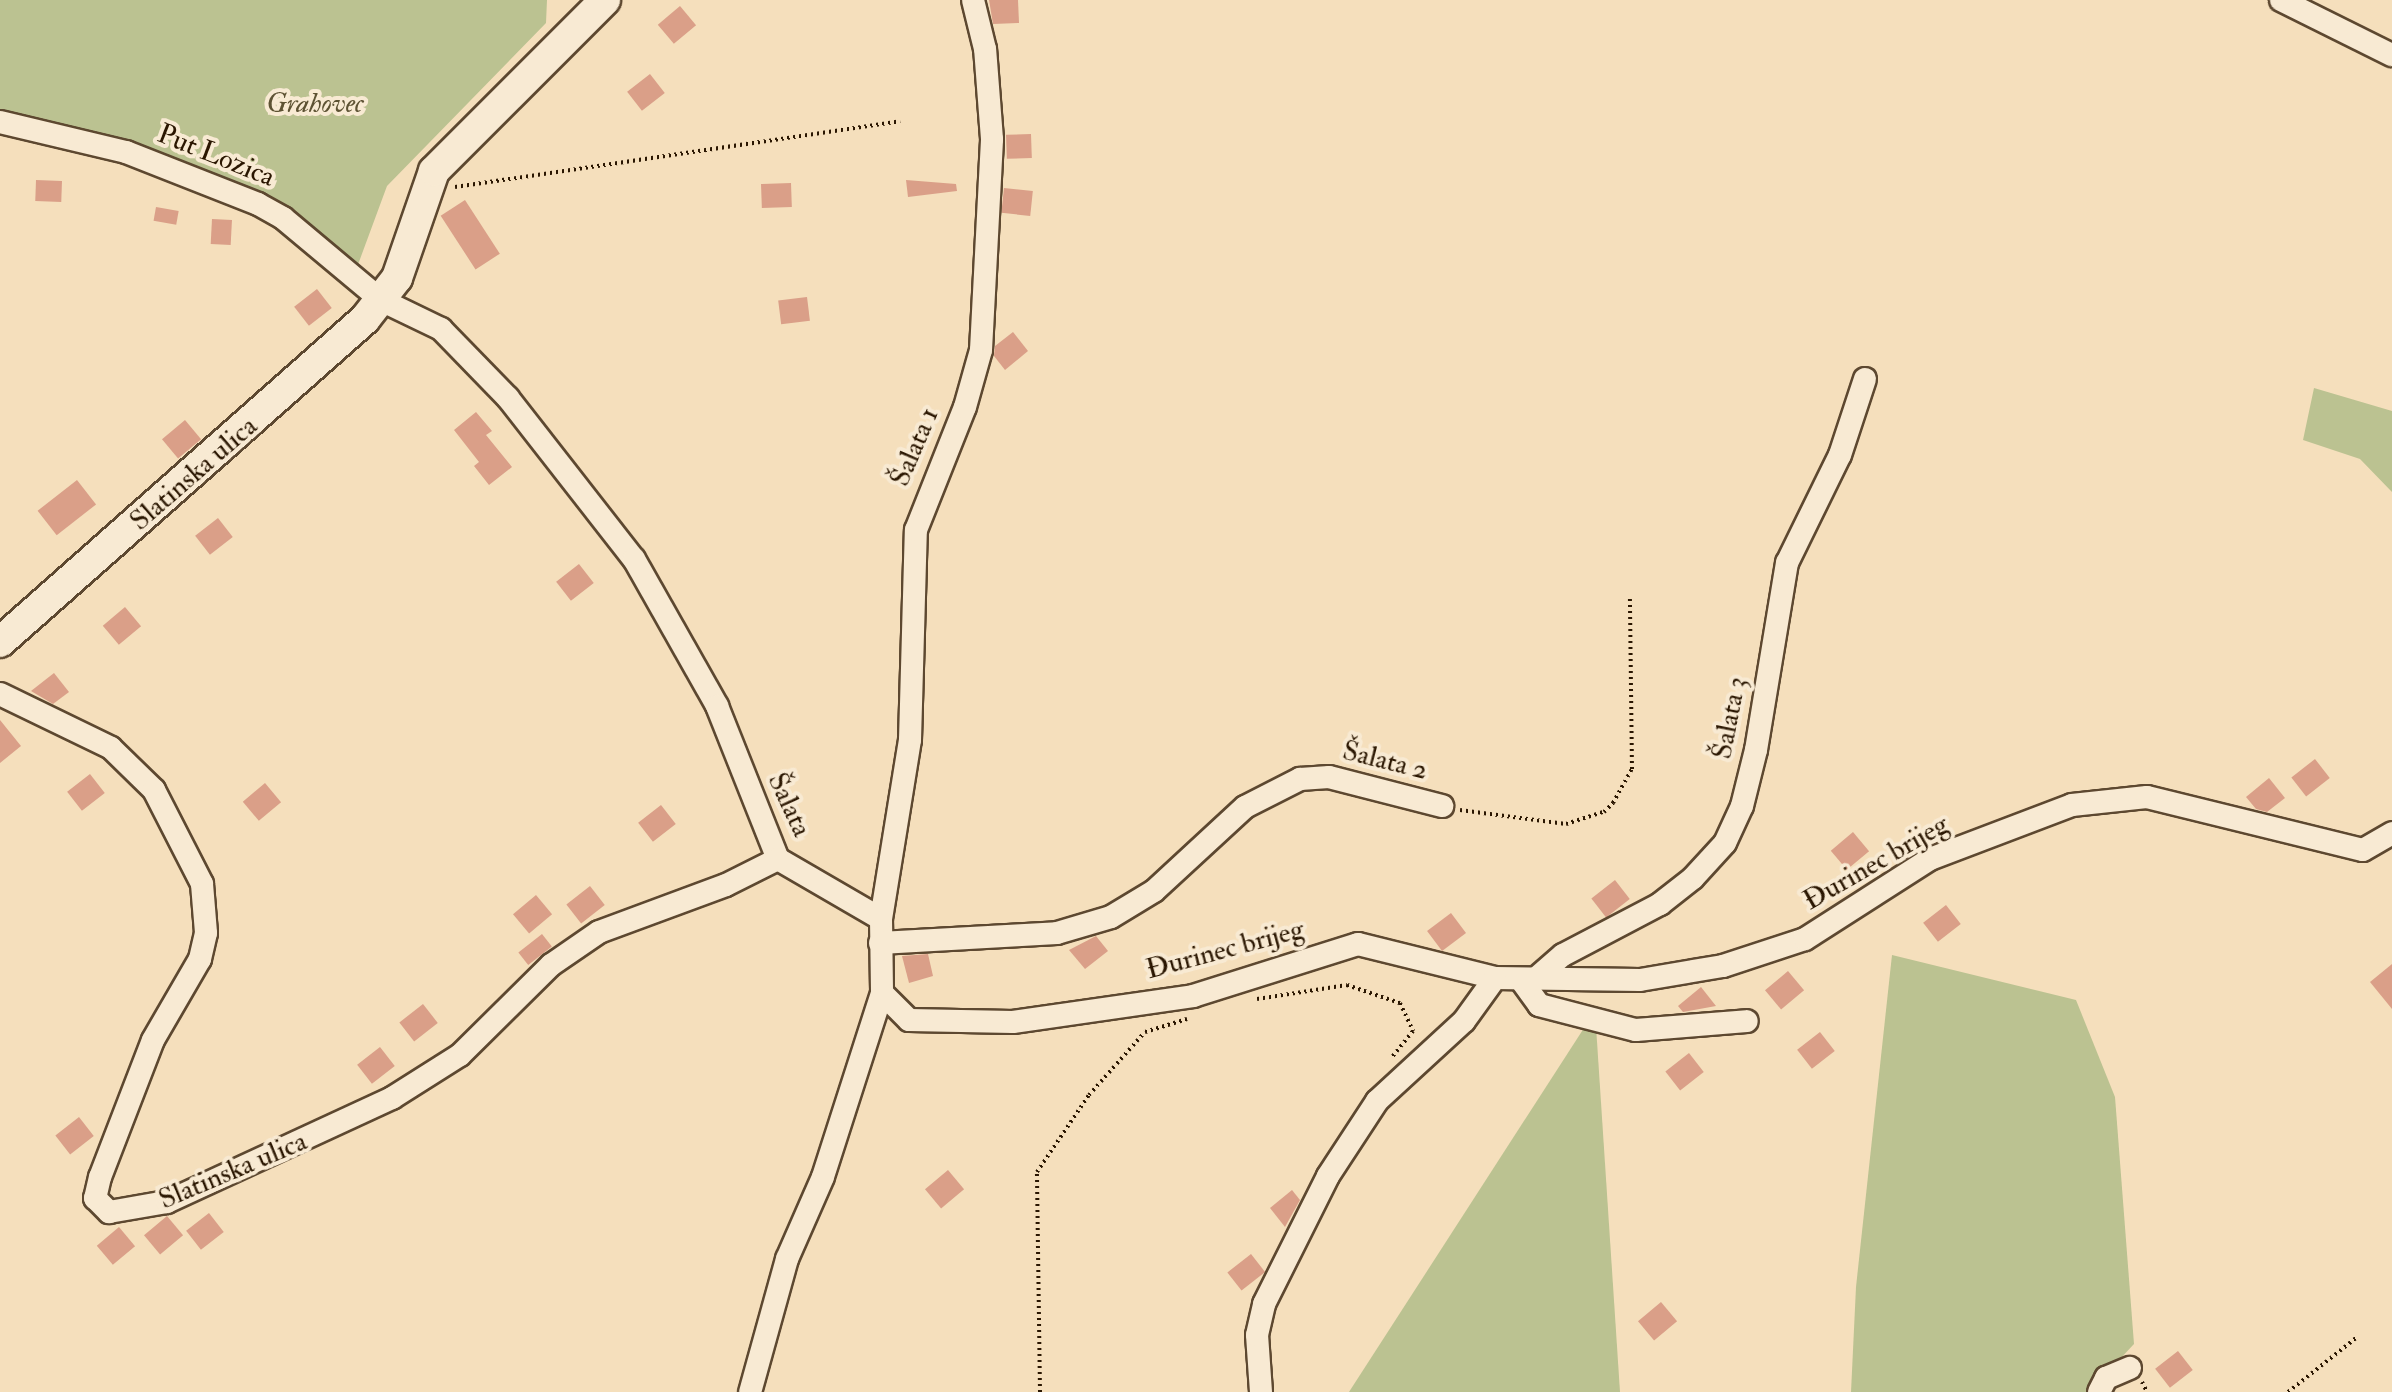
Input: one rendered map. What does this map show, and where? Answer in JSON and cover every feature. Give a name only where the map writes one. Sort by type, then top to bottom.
[{"type":"street","name":"Slatinska ulica","points":[[0,642],[265,412],[381,300],[397,278],[425,192],[460,140],[605,0]]},
{"type":"street","name":"Šalata 1","points":[[881,919],[910,740],[916,530],[965,407],[981,350],[991,127],[985,49],[973,0]]},
{"type":"street","points":[[2281,0],[2392,55]]},
{"type":"street","name":"Put Lozica","points":[[0,122],[126,152],[258,204],[283,218],[381,300]]},
{"type":"street","name":"Šalata","points":[[381,300],[441,329],[508,398],[634,559],[717,706],[778,859],[881,919]]},
{"type":"street","name":"Šalata 3","points":[[1528,980],[1563,955],[1660,904],[1693,878],[1725,843],[1742,806],[1756,750],[1787,563],[1840,455],[1865,379]]},
{"type":"street","name":"Slatinska ulica","points":[[0,694],[111,748],[154,790],[202,884],[206,933],[200,959],[153,1040],[100,1177],[95,1198],[109,1212],[167,1202],[392,1098],[460,1055],[551,965],[599,932],[726,885],[778,859]]},
{"type":"street","name":"Šalata 2","points":[[880,943],[1057,933],[1111,917],[1154,891],[1245,807],[1272,788],[1300,779],[1329,777],[1442,806]]},
{"type":"street","name":"Đurinec brijeg","points":[[882,993],[909,1020],[1013,1022],[1193,996],[1358,944],[1495,978],[1640,980],[1723,966],[1805,939],[1930,859],[2072,805],[2147,797],[2363,850],[2392,833]]},
{"type":"street","points":[[750,1392],[787,1259],[823,1177],[882,993],[881,919]]},
{"type":"street","points":[[1261,1392],[1259,1320],[1328,1176],[1377,1101],[1464,1021],[1495,978]]},
{"type":"street","points":[[1528,980],[1539,1005],[1636,1030],[1747,1021]]},
{"type":"street","points":[[2099,1392],[2106,1378],[2130,1368]]},
{"type":"path","points":[[425,192],[900,121]]},
{"type":"path","name":"Šalata 2","points":[[1442,806],[1566,824],[1604,812],[1613,803],[1632,769],[1630,598]]},
{"type":"path","points":[[1250,1001],[1347,985],[1400,1003],[1413,1031],[1387,1063]]},
{"type":"path","points":[[1040,1392],[1037,1172],[1089,1095],[1145,1032],[1190,1019]]},
{"type":"path","points":[[2288,1392],[2356,1338]]},
{"type":"green space","name":"Grahovec","points":[[0,0],[547,0],[546,23],[387,186],[356,270],[269,198],[0,120]]},
{"type":"green space","points":[[2314,388],[2392,411],[2392,492],[2360,459],[2303,440]]},
{"type":"green space","points":[[1892,955],[2076,1000],[2115,1097],[2134,1344],[2089,1392],[1851,1392],[1856,1287]]},
{"type":"green space","points":[[1595,1011],[1620,1392],[1349,1392]]},
{"type":"building","points":[[989,0],[1018,0],[1019,23],[993,24]]},
{"type":"building","points":[[680,6],[696,25],[674,44],[658,25]]},
{"type":"building","points":[[650,74],[665,93],[642,111],[627,92]]},
{"type":"building","points":[[1031,134],[1032,158],[1007,159],[1006,135]]},
{"type":"building","points":[[36,180],[62,181],[61,202],[35,201]]},
{"type":"building","points":[[906,180],[956,184],[957,191],[908,197]]},
{"type":"building","points":[[791,183],[792,207],[762,208],[761,184]]},
{"type":"building","points":[[1004,188],[1033,191],[1030,216],[1001,213]]},
{"type":"building","points":[[465,200],[500,254],[476,269],[441,216]]},
{"type":"building","points":[[156,207],[179,211],[176,225],[154,221]]},
{"type":"building","points":[[212,219],[232,220],[231,245],[211,244]]},
{"type":"building","points":[[317,289],[332,308],[309,326],[294,307]]},
{"type":"building","points":[[807,297],[810,321],[781,324],[778,301]]},
{"type":"building","points":[[1013,332],[1028,351],[1005,370],[994,356],[995,346]]},
{"type":"building","points":[[476,412],[492,431],[486,435],[512,467],[489,485],[474,466],[479,462],[454,430]]},
{"type":"building","points":[[185,420],[201,439],[178,458],[162,439]]},
{"type":"building","points":[[77,480],[96,504],[57,535],[38,511]]},
{"type":"building","points":[[218,518],[233,537],[210,555],[195,536]]},
{"type":"building","points":[[579,564],[594,583],[571,601],[556,582]]},
{"type":"building","points":[[125,607],[141,626],[119,645],[103,626]]},
{"type":"building","points":[[54,673],[69,692],[53,704],[31,691]]},
{"type":"building","points":[[0,720],[21,746],[0,763]]},
{"type":"building","points":[[2315,759],[2330,778],[2306,796],[2291,777]]},
{"type":"building","points":[[90,774],[105,793],[82,811],[67,792]]},
{"type":"building","points":[[2269,778],[2285,798],[2267,812],[2256,809],[2246,797]]},
{"type":"building","points":[[265,783],[281,802],[259,821],[243,802]]},
{"type":"building","points":[[661,805],[676,824],[653,842],[638,823]]},
{"type":"building","points":[[1853,832],[1869,851],[1847,870],[1831,851]]},
{"type":"building","points":[[1615,880],[1630,899],[1606,917],[1591,898]]},
{"type":"building","points":[[590,886],[605,905],[581,923],[566,904]]},
{"type":"building","points":[[536,895],[552,914],[529,933],[513,914]]},
{"type":"building","points":[[1946,905],[1961,924],[1938,942],[1923,923]]},
{"type":"building","points":[[1451,913],[1466,933],[1442,951],[1427,931]]},
{"type":"building","points":[[542,934],[552,947],[528,965],[518,952]]},
{"type":"building","points":[[1096,936],[1108,951],[1085,969],[1069,950]]},
{"type":"building","points":[[928,954],[933,976],[909,983],[902,956]]},
{"type":"building","points":[[2392,964],[2392,1009],[2370,982]]},
{"type":"building","points":[[1788,971],[1804,990],[1781,1009],[1765,990]]},
{"type":"building","points":[[1701,987],[1716,1006],[1683,1012],[1678,1006]]},
{"type":"building","points":[[423,1004],[438,1023],[414,1041],[399,1022]]},
{"type":"building","points":[[1820,1032],[1835,1051],[1812,1069],[1797,1050]]},
{"type":"building","points":[[380,1047],[395,1066],[372,1084],[357,1065]]},
{"type":"building","points":[[1689,1053],[1704,1072],[1680,1090],[1665,1071]]},
{"type":"building","points":[[79,1117],[94,1136],[70,1154],[55,1135]]},
{"type":"building","points":[[948,1170],[964,1189],[941,1208],[925,1189]]},
{"type":"building","points":[[1292,1190],[1300,1200],[1285,1227],[1270,1208]]},
{"type":"building","points":[[209,1213],[224,1232],[201,1250],[186,1231]]},
{"type":"building","points":[[167,1216],[183,1235],[160,1254],[144,1235]]},
{"type":"building","points":[[119,1227],[135,1246],[113,1265],[97,1246]]},
{"type":"building","points":[[1251,1254],[1265,1272],[1242,1291],[1227,1272]]},
{"type":"building","points":[[1661,1302],[1677,1321],[1654,1340],[1638,1321]]},
{"type":"building","points":[[2178,1351],[2193,1370],[2170,1388],[2155,1369]]}]
